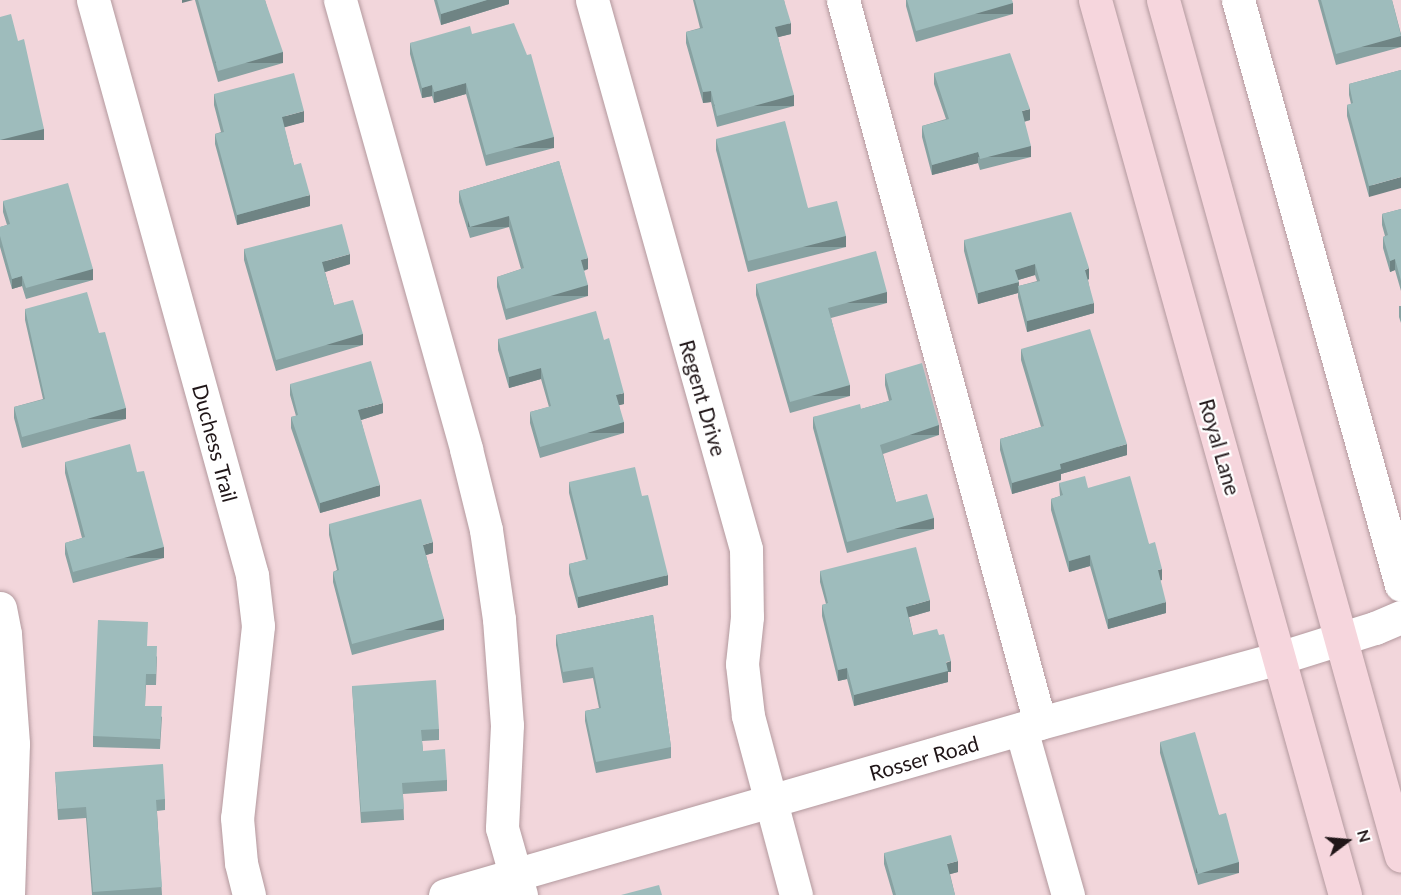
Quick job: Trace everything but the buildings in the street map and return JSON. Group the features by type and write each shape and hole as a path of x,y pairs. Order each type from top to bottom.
{"main road":[{"name":"Royal Lane","path":"1095,0 1345,895"},
{"path":"1163,0 1401,856"}],"street":[{"name":"Duchess Trail","path":"93,0 252,575 258,626 237,819 241,863 249,895"},
{"path":"340,0 466,449 486,530 499,619 507,725 502,828 518,885"},
{"name":"Regent Drive","path":"592,0 746,549 747,617 742,664 748,716 796,895"},
{"path":"843,0 1031,726 1068,895"},
{"path":"1238,0 1401,585"},
{"path":"0,608 5,634 13,744 8,895"},
{"name":"Rosser Road","path":"445,895 518,885 770,803 1031,726 1279,658 1401,617"}]}
